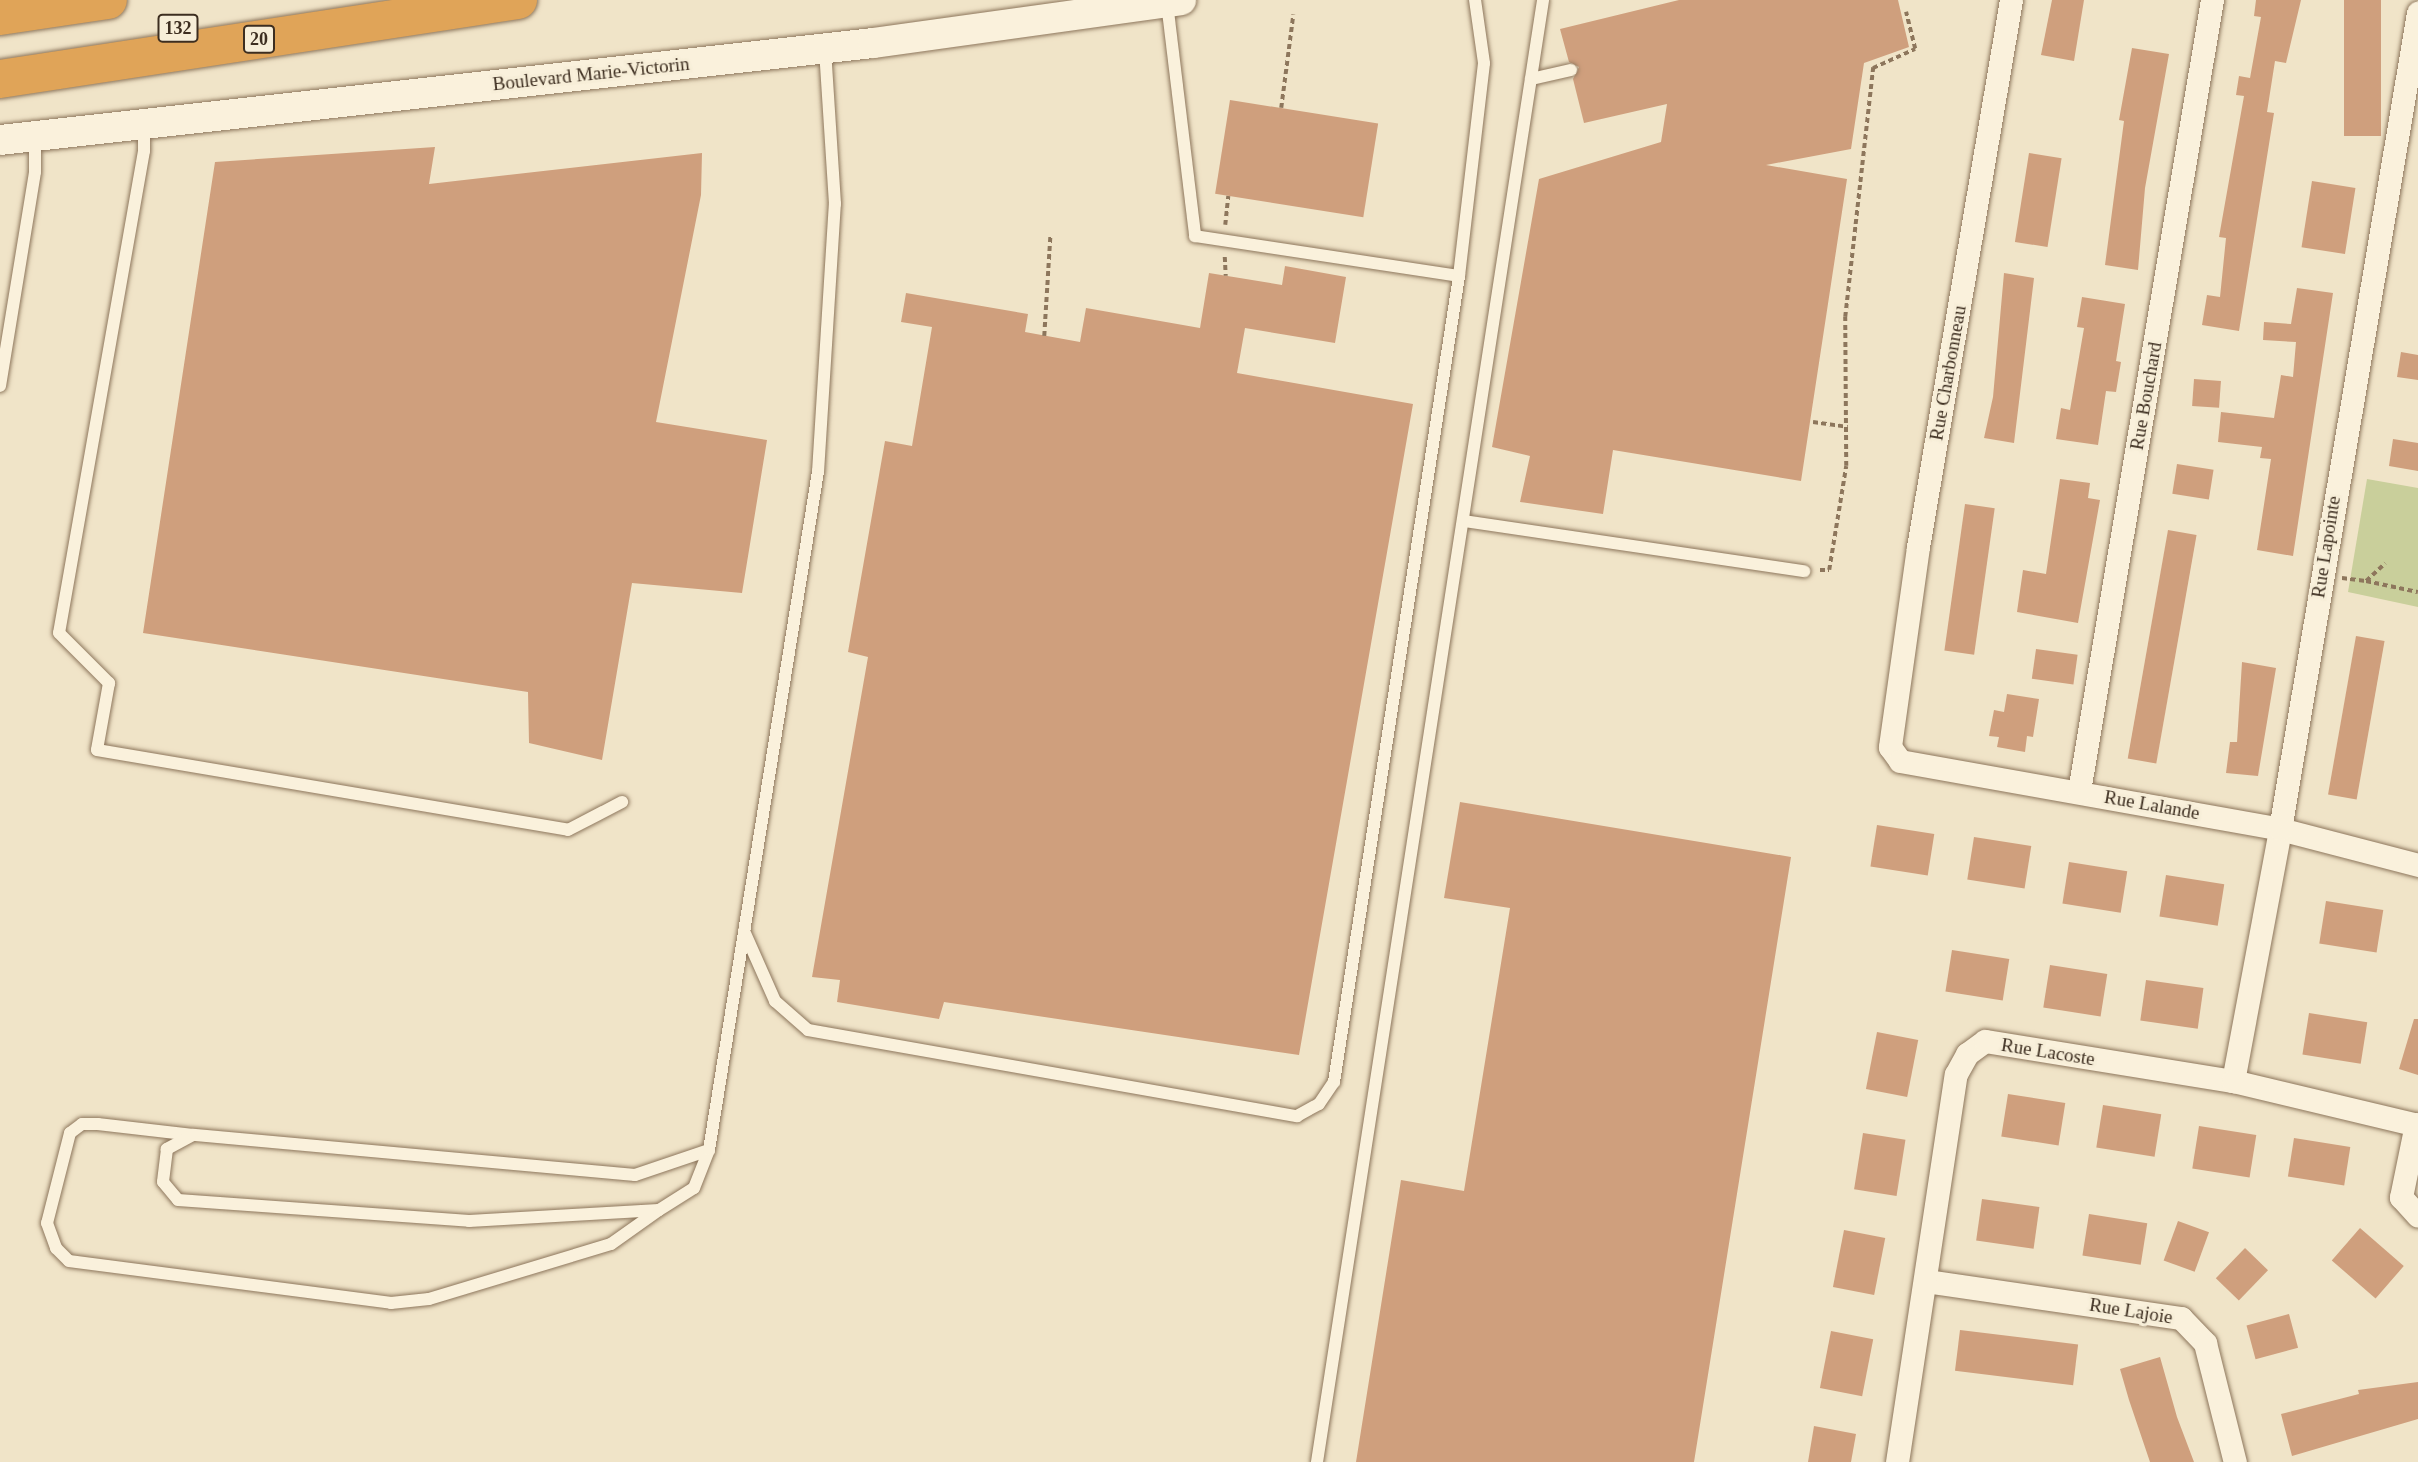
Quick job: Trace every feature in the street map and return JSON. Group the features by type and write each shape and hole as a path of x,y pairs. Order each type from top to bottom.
{"highway":[{"path":"0,16 108,0"},
{"name":"132","path":"0,55 356,0"},
{"name":"20","path":"0,79 518,0"}],"street":[{"name":"Rue Charbonneau","path":"1890,747 1918,547 2011,0"},
{"name":"Rue Bouchard","path":"2079,792 2212,0"},
{"name":"Boulevard Marie-Victorin","path":"0,140 825,48 1174,1"},
{"name":"Rue Lapointe","path":"2233,1081 2280,829 2418,12"},
{"name":"Rue Lalande","path":"1890,747 1900,761 2280,829 2418,865"},
{"name":"Rue Lacoste","path":"1897,1462 1956,1074 1967,1054 1985,1041 2233,1081 2417,1124 2401,1197 2418,1216"},
{"name":"Rue Lajoie","path":"1926,1281 2181,1318 2205,1343 2235,1462"}],"lane":[{"path":"744,930 775,1001 808,1030 1297,1116 1319,1104 1334,1082 1459,276 1484,63 1475,0"},
{"path":"1317,1462 1543,0"},
{"path":"1174,1 1195,236 1459,276"},
{"path":"709,1150 635,1175 82,1124 70,1133 47,1223 56,1248 69,1261 391,1303 429,1299 611,1244 694,1188 709,1150 818,472 835,204 825,48"},
{"path":"1531,79 1571,70"},
{"path":"144,123 144,151 59,633 108,683 97,750 568,830 622,802"},
{"path":"0,386 37,163 35,135"},
{"path":"1464,521 1804,571"},
{"path":"193,1135 167,1149 163,1182 178,1200 469,1221 659,1210"}],"path":[{"path":"1804,571 1829,570 1848,427 1843,365 1845,317 1873,68 1915,49 1906,12"},
{"path":"1281,108 1293,15"},
{"path":"1044,336 1050,237"},
{"path":"1813,422 1848,427"},
{"path":"2366,581 2385,563"},
{"path":"2322,574 2418,592"}],"green space":[{"path":"2367,479 2418,488 2418,607 2348,592"}],"building":[{"path":"1679,0 1898,0 1909,47 1864,63 1851,149 1766,165 1847,179 1801,481 1613,450 1603,514 1520,502 1530,456 1492,447 1539,179 1661,142 1667,104 1584,123 1573,79 1579,67 1569,62 1560,29"},
{"path":"2052,0 2084,0 2074,61 2041,55"},
{"path":"2256,0 2301,0 2286,63 2275,61 2267,112 2274,113 2239,331 2202,325 2207,295 2220,297 2226,238 2219,237 2244,96 2236,95 2239,76 2250,78 2261,17 2254,16"},
{"path":"2344,0 2381,0 2381,136 2344,136"},
{"path":"2132,48 2169,54 2145,188 2138,270 2105,265 2124,121 2119,120"},
{"path":"1230,100 1378,123 1363,217 1215,194"},
{"path":"435,147 429,184 702,153 701,195 656,422 767,440 742,593 632,583 602,760 529,743 528,692 143,633 215,162"},
{"path":"2029,153 2062,158 2048,247 2015,242"},
{"path":"2312,181 2355,188 2345,254 2302,247"},
{"path":"1285,266 1346,277 1335,343 1245,328 1237,373 1413,404 1299,1055 944,1002 939,1019 837,1002 840,980 812,977 868,657 848,652 885,441 912,446 932,327 901,322 906,293 1028,314 1025,332 1080,342 1086,308 1200,328 1209,273 1282,285"},
{"path":"2004,273 2034,278 2014,443 1984,438 1993,397"},
{"path":"2297,288 2333,293 2293,556 2257,550 2271,459 2260,458 2262,447 2218,442 2221,412 2274,418 2281,375 2293,377 2296,342 2263,340 2264,322 2291,324"},
{"path":"2082,297 2125,304 2116,361 2121,362 2116,392 2106,391 2098,445 2056,439 2061,408 2070,410 2084,328 2077,327"},
{"path":"2401,352 2418,355 2418,380 2397,377"},
{"path":"2194,379 2221,381 2219,408 2192,406"},
{"path":"2393,439 2418,443 2418,471 2389,466"},
{"path":"2177,464 2214,470 2209,499 2172,494"},
{"path":"2060,479 2090,483 2088,498 2100,500 2078,623 2017,612 2023,570 2046,574"},
{"path":"1965,504 1995,508 1974,655 1944,651"},
{"path":"2168,530 2197,535 2156,764 2128,758"},
{"path":"2356,636 2385,641 2357,800 2328,795"},
{"path":"2036,649 2078,655 2073,685 2032,679"},
{"path":"2242,662 2276,668 2258,776 2226,773 2230,742 2237,742"},
{"path":"2007,694 2039,699 2033,737 2027,736 2025,752 1997,747 1999,737 1989,736 1994,710 2004,712"},
{"path":"1460,802 1791,857 1694,1462 1356,1462 1401,1180 1464,1191 1510,908 1444,898"},
{"path":"1877,825 1934,834 1928,876 1870,866"},
{"path":"1974,837 2031,846 2025,889 1967,879"},
{"path":"2069,862 2127,871 2121,913 2062,903"},
{"path":"2166,875 2224,884 2218,926 2159,916"},
{"path":"2326,901 2383,910 2377,953 2319,943"},
{"path":"1952,950 2009,959 2003,1001 1945,991"},
{"path":"2050,965 2107,974 2101,1017 2043,1007"},
{"path":"2146,980 2203,988 2198,1029 2140,1021"},
{"path":"2309,1013 2367,1022 2361,1064 2302,1054"},
{"path":"2414,1019 2418,1019 2418,1075 2399,1069"},
{"path":"1877,1032 1918,1040 1907,1097 1866,1089"},
{"path":"2008,1094 2065,1103 2059,1146 2001,1136"},
{"path":"2103,1105 2161,1114 2155,1157 2096,1147"},
{"path":"2199,1126 2256,1135 2250,1178 2192,1168"},
{"path":"1863,1133 1905,1140 1897,1196 1854,1189"},
{"path":"2294,1138 2350,1147 2344,1185 2288,1177"},
{"path":"1982,1199 2039,1207 2034,1249 1976,1241"},
{"path":"2089,1214 2147,1223 2141,1265 2082,1255"},
{"path":"2178,1221 2209,1232 2195,1272 2164,1260"},
{"path":"2360,1228 2404,1266 2376,1299 2332,1260"},
{"path":"1844,1230 1885,1238 1874,1295 1833,1287"},
{"path":"2245,1248 2268,1270 2239,1300 2216,1278"},
{"path":"2289,1314 2298,1348 2256,1359 2246,1325"},
{"path":"1960,1330 2078,1345 2073,1385 1955,1371"},
{"path":"1831,1331 1873,1339 1862,1396 1820,1388"},
{"path":"2160,1357 2177,1417 2194,1462 2150,1462 2129,1400 2120,1369"},
{"path":"2418,1382 2418,1419 2292,1456 2281,1414 2359,1394 2358,1390"},
{"path":"1814,1426 1856,1434 1851,1462 1808,1462"}]}
